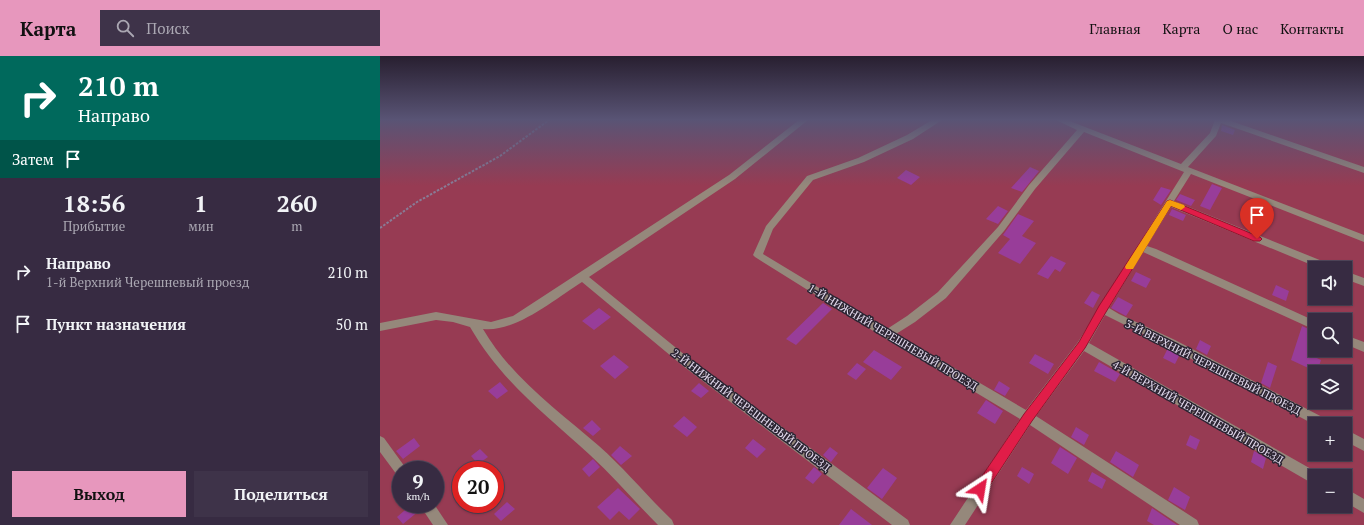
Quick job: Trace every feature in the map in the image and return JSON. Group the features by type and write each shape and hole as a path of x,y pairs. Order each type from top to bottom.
{"lane":[{"path":"380,327 436,316 491,326 516,319 732,177 776,142"},
{"name":"1-Й НИЖНИЙ ЧЕРЕШНЕВЫЙ ПРОЕЗД","path":"900,142 861,160 810,178 769,228 758,255 887,334 1028,417 1192,525"},
{"path":"887,334 911,319 942,295 1001,229 1032,187 1071,142"},
{"path":"1116,142 1364,239"},
{"path":"957,525 1028,417 1082,345 1170,203 1186,169 1207,142"},
{"path":"1282,142 1364,170"},
{"path":"1170,203 1311,261"},
{"path":"1142,248 1153,251 1308,323"},
{"name":"2-Й НИЖНИЙ ЧЕРЕШНЕВЫЙ ПРОЕЗД","path":"582,277 687,363 903,525"},
{"path":"1352,278 1364,282"},
{"name":"3-Й ВЕРХНИЙ ЧЕРЕШНЕВЫЙ ПРОЕЗД","path":"1103,309 1115,318 1171,344 1311,417"},
{"path":"474,324 480,337 499,363 538,401 596,452 667,525"},
{"path":"1352,342 1364,347"},
{"name":"4-Й ВЕРХНИЙ ЧЕРЕШНЕВЫЙ ПРОЕЗД","path":"1082,345 1308,475"},
{"path":"1352,439 1364,445"},
{"path":"380,442 394,461"},
{"path":"1352,499 1364,506"},
{"path":"432,513 441,525"}],"path":[{"path":"380,228 417,202 500,156 519,142"}],"shaded area":[{"path":"380,142 1364,142 1364,525 380,525"}],"building":[{"path":"1030,167 1039,171 1022,192 1011,188"},
{"path":"906,170 920,177 911,185 897,178"},
{"path":"1212,184 1222,188 1210,210 1200,206"},
{"path":"1161,187 1171,190 1161,205 1153,200"},
{"path":"1180,194 1195,200 1191,206 1176,200"},
{"path":"998,206 1008,211 998,224 986,219"},
{"path":"1172,209 1186,215 1183,221 1169,215"},
{"path":"1018,214 1034,221 1022,236 1036,243 1020,264 998,253 1010,239 1003,235"},
{"path":"1051,256 1066,263 1060,272 1055,269 1048,279 1037,274"},
{"path":"1136,272 1151,279 1146,288 1131,281"},
{"path":"1276,285 1289,291 1286,301 1272,295"},
{"path":"1092,291 1100,295 1093,308 1084,303"},
{"path":"1118,297 1133,305 1126,316 1111,308"},
{"path":"823,303 832,309 796,345 786,339"},
{"path":"599,308 611,317 594,330 582,321"},
{"path":"1302,326 1308,329 1308,357 1314,357 1321,360 1319,365 1308,365 1308,368 1291,360"},
{"path":"1200,340 1211,346 1207,355 1196,349"},
{"path":"1168,348 1180,354 1175,364 1163,358"},
{"path":"874,350 902,367 891,380 863,362"},
{"path":"1035,354 1054,364 1048,374 1029,363"},
{"path":"614,355 629,367 615,379 600,366"},
{"path":"1099,362 1120,374 1115,382 1094,371"},
{"path":"1268,362 1277,366 1270,388 1261,383"},
{"path":"857,363 866,369 856,380 847,374"},
{"path":"999,381 1010,388 1005,396 994,390"},
{"path":"500,382 508,391 497,399 488,391"},
{"path":"699,383 709,391 701,398 691,391"},
{"path":"986,400 1003,411 995,424 977,413"},
{"path":"684,416 697,427 687,437 673,426"},
{"path":"592,420 601,429 593,436 583,428"},
{"path":"1076,427 1089,435 1084,445 1071,437"},
{"path":"1190,435 1200,440 1196,450 1186,445"},
{"path":"414,438 420,446 403,459 396,451"},
{"path":"753,439 766,449 757,458 745,448"},
{"path":"620,446 632,456 621,465 611,455"},
{"path":"830,447 838,453 831,462 823,455"},
{"path":"1060,447 1077,458 1068,474 1051,463"},
{"path":"480,449 488,457 482,461 475,461 471,456"},
{"path":"1116,451 1139,465 1133,477 1110,462"},
{"path":"1254,451 1266,458 1263,469 1251,462"},
{"path":"593,459 600,467 589,477 582,469"},
{"path":"814,467 822,474 813,484 805,478"},
{"path":"1022,467 1034,474 1029,484 1017,476"},
{"path":"883,468 897,478 882,499 867,488"},
{"path":"1092,472 1106,480 1102,489 1088,481"},
{"path":"1174,487 1190,497 1185,510 1168,500"},
{"path":"618,488 640,509 629,520 619,511 610,520 597,507"},
{"path":"507,502 515,509 501,521 494,514 504,513 504,505"},
{"path":"1152,508 1177,525 1154,525 1147,521"},
{"path":"851,509 872,525 839,525"},
{"path":"402,513 416,513 403,524 397,517"}],"slow traffic":[{"path":"1130,267 1170,203 1181,207"}],"route":[{"path":"980,489 1028,417 1082,345 1170,203 1257,239"}]}
